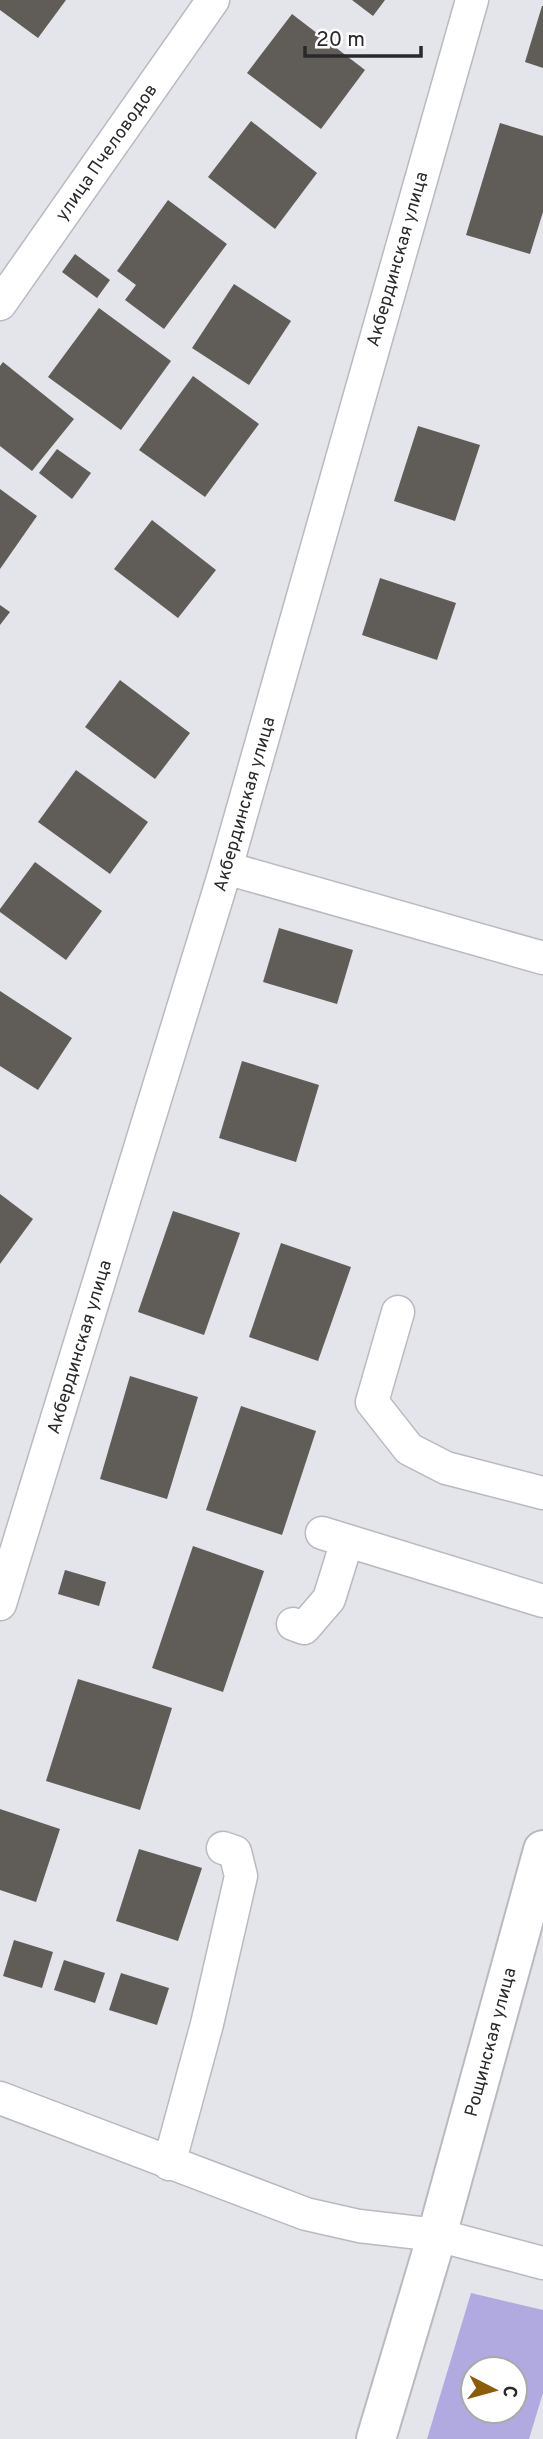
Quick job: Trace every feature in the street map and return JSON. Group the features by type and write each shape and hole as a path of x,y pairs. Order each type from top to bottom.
{"street":[{"name":"улица Пчеловодов","path":"0,304 213,0"},
{"name":"Акбердинская улица","path":"0,1604 226,868 472,0"},
{"path":"226,868 543,958"},
{"path":"398,1312 372,1402 409,1449 446,1468 543,1493"},
{"path":"293,1624 304,1628 329,1598 334,1537 543,1601"},
{"path":"169,2164 208,2024 241,1876 235,1852 223,1848"},
{"name":"Рощинская улица","path":"376,2439 437,2235 543,1850"},
{"path":"0,2098 306,2214 359,2226 437,2235 543,2263"}],"shaded area":[{"path":"471,2293 543,2310 543,2393 529,2439 427,2439"}],"building":[{"path":"0,0 66,0 38,38 0,10"},
{"path":"352,0 385,0 373,16"},
{"path":"543,6 543,68 525,62"},
{"path":"292,14 365,70 321,129 247,73"},
{"path":"251,121 317,173 275,229 208,177"},
{"path":"500,123 543,136 543,212 530,254 466,235"},
{"path":"168,200 227,244 164,329 125,300 136,285 117,271"},
{"path":"75,254 110,280 97,298 62,272"},
{"path":"234,284 291,321 249,385 192,348"},
{"path":"99,308 171,361 121,430 48,377"},
{"path":"3,362 74,419 32,471 0,446 0,366"},
{"path":"193,376 259,424 205,497 139,450"},
{"path":"418,426 480,445 455,521 394,501"},
{"path":"57,449 91,473 72,499 39,473"},
{"path":"0,489 37,516 0,569"},
{"path":"152,520 216,570 178,618 114,569"},
{"path":"380,578 456,603 437,660 362,635"},
{"path":"0,605 10,612 0,625"},
{"path":"120,680 190,733 155,779 85,727"},
{"path":"76,770 148,822 110,874 38,822"},
{"path":"35,862 102,911 66,960 0,912"},
{"path":"279,928 353,950 337,1004 263,982"},
{"path":"0,991 72,1038 38,1090 0,1066"},
{"path":"242,1061 319,1085 296,1162 219,1138"},
{"path":"0,1194 33,1219 0,1264"},
{"path":"173,1211 240,1233 204,1335 138,1312"},
{"path":"281,1243 351,1267 318,1361 249,1337"},
{"path":"130,1376 198,1397 167,1499 100,1479"},
{"path":"241,1406 316,1431 282,1535 206,1510"},
{"path":"193,1546 264,1571 223,1692 152,1668"},
{"path":"65,1570 106,1582 99,1606 58,1594"},
{"path":"78,1679 172,1708 140,1810 46,1781"},
{"path":"0,1809 60,1829 36,1902 0,1890"},
{"path":"139,1849 202,1868 178,1941 116,1921"},
{"path":"14,1940 53,1952 42,1988 3,1976"},
{"path":"64,1960 105,1973 95,2003 54,1990"},
{"path":"121,1973 169,1988 157,2025 109,2010"}]}
